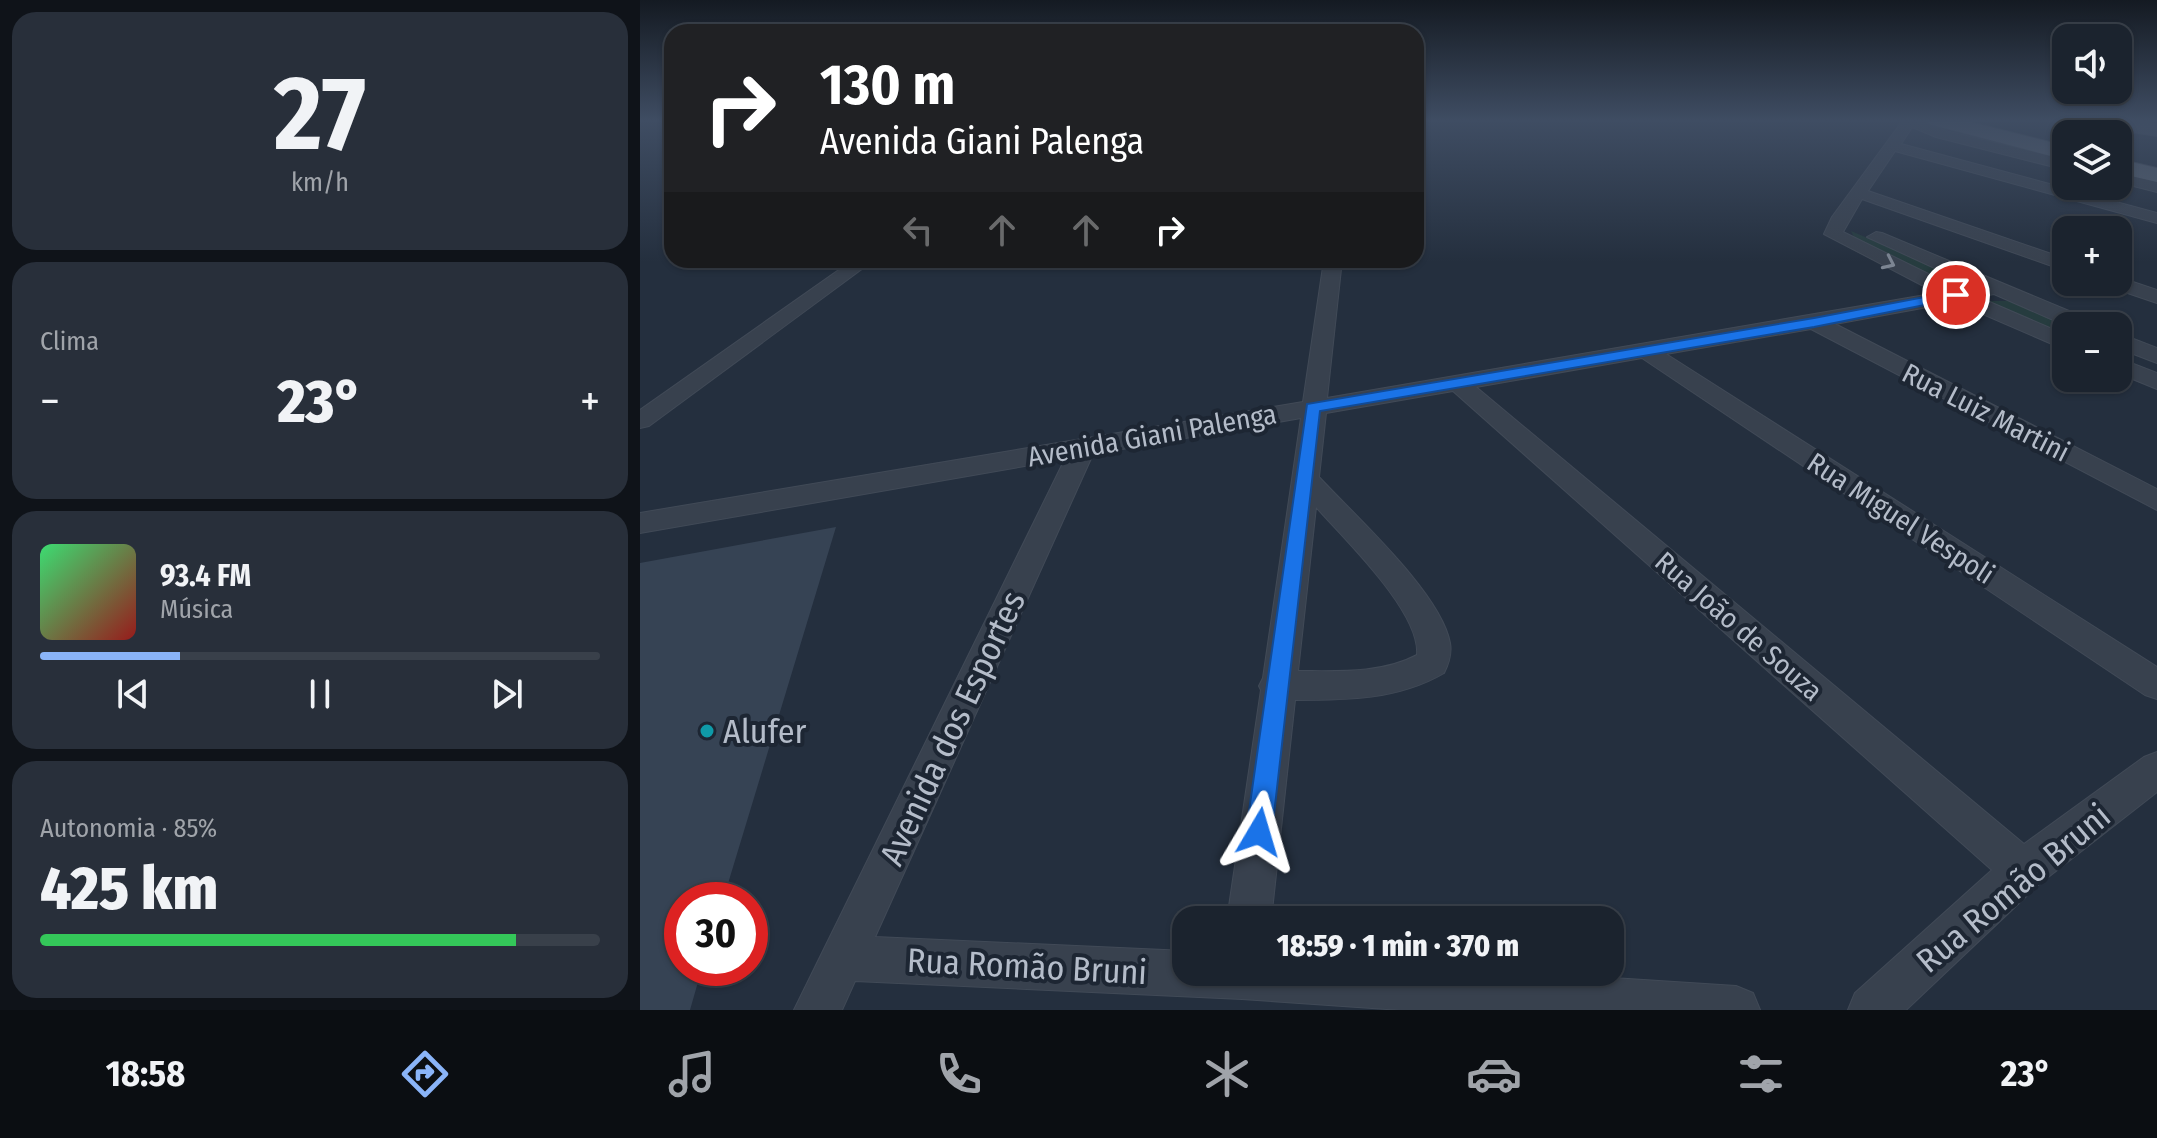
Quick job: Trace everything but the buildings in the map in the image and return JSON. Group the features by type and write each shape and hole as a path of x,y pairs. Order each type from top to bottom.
{"main road":[{"path":"2132,169 2157,175"}],"street":[{"path":"1878,167 1832,230 1839,239 2052,337"},
{"path":"1970,167 2157,218"},
{"path":"2132,181 2157,187"},
{"path":"1859,193 2052,260"},
{"path":"1838,221 2052,312"},
{"path":"640,421 854,268"},
{"path":"1251,906 1276,686 1332,268"},
{"name":"Avenida Giani Palenga","path":"640,523 1814,322 1996,288"},
{"path":"2132,288 2157,297"},
{"name":"Rua Luiz Martini","path":"1814,322 2157,501"},
{"path":"2132,346 2157,356"},
{"name":"Rua Miguel Vespoli","path":"1646,351 2157,685"},
{"path":"2132,371 2157,382"},
{"name":"Rua João de Souza","path":"1456,382 2023,870"},
{"name":"Avenida dos Esportes","path":"818,1010 1084,446"},
{"path":"1276,686 1395,679 1418,673 1432,663 1435,652 1424,621 1408,596 1305,478"},
{"name":"Rua Romão Bruni","path":"1872,1010 2023,870 2157,769"},
{"name":"Rua Romão Bruni","path":"844,958 1172,971"},
{"name":"Rua Romão Bruni","path":"1407,986 1736,1010"}],"green space":[{"path":"1851,231 1967,280 1949,282 1857,243"},
{"path":"1986,301 2009,301 2052,319 2052,330"}],"place":[{"name":"Alufer","path":"707,731"}],"route":[{"path":"1259,832 1312,407 1956,295"}]}
